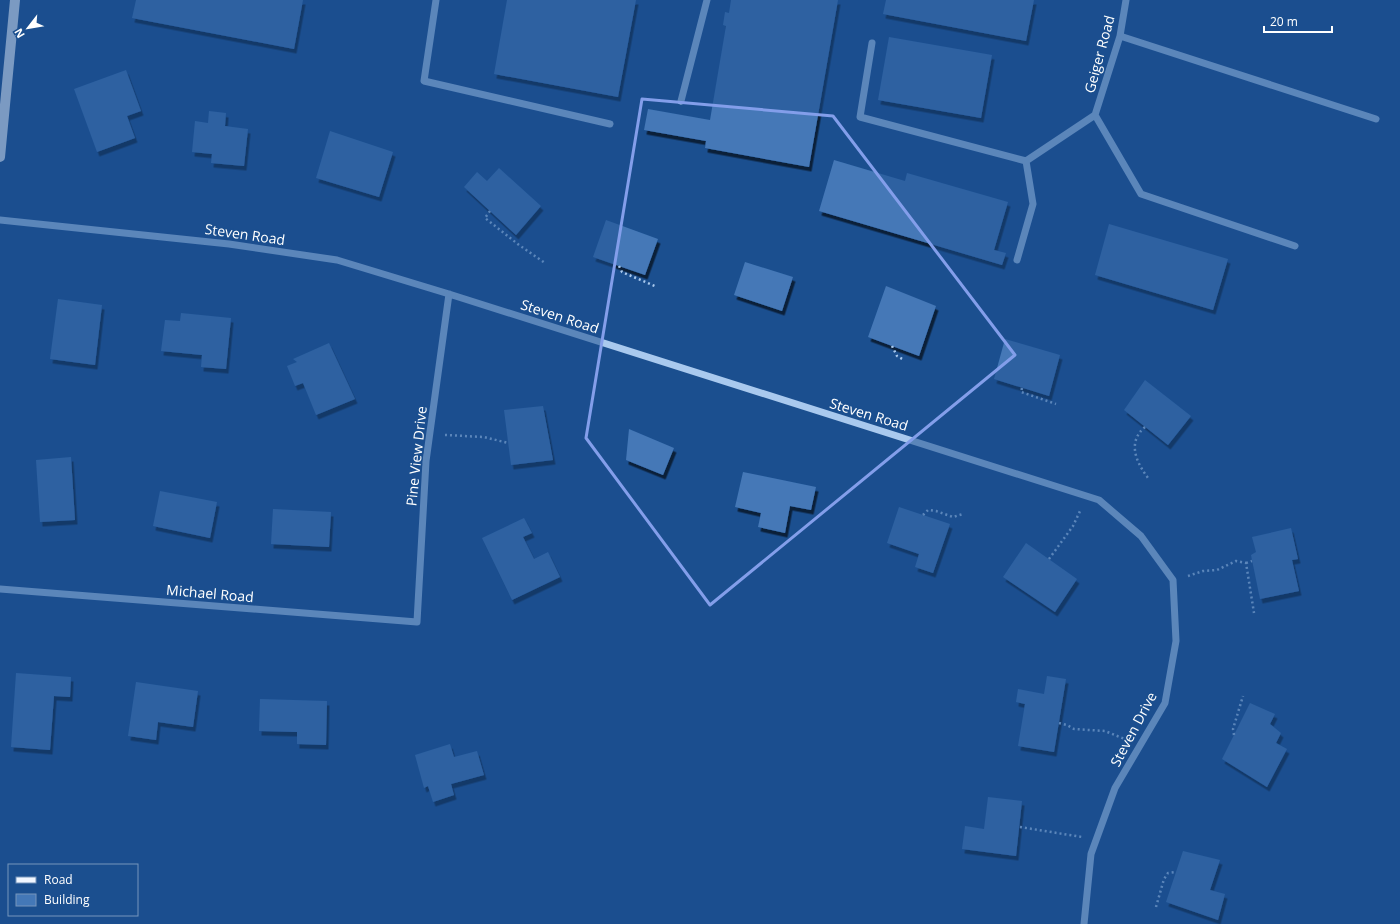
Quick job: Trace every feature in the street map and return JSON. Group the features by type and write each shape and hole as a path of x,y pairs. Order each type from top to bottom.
{"main road":[{"path":"0,157 14,0"}],"street":[{"path":"436,0 424,81 610,124"},
{"path":"681,101 707,0"},
{"name":"Geiger Road","path":"1095,115 1120,36 1126,0"},
{"path":"1120,36 1376,119"},
{"path":"872,43 860,117 1026,161 1095,115 1141,194 1296,246"},
{"path":"1017,260 1033,204 1026,161"},
{"name":"Steven Road","path":"0,220 230,244 337,260 449,294 1098,500 1141,536 1173,580"},
{"name":"Pine View Drive","path":"417,622 426,461 449,294"},
{"name":"Steven Drive","path":"1084,924 1091,854 1096,839 1115,788 1165,703 1176,641 1173,580"},
{"name":"Michael Road","path":"0,589 417,622"}],"path":[{"path":"490,211 485,218 519,245 546,263"},
{"path":"619,266 622,272 657,287"},
{"path":"892,346 897,356 904,360"},
{"path":"1022,388 1020,392 1056,404"},
{"path":"1145,427 1138,433 1135,444 1136,459 1140,468 1148,478"},
{"path":"430,434 484,437 508,443"},
{"path":"1049,559 1073,526 1087,496"},
{"path":"923,515 928,510 953,517 963,514"},
{"path":"1173,580 1203,571 1221,569 1236,562 1246,563 1252,561"},
{"path":"1246,563 1254,613"},
{"path":"1234,735 1233,729 1243,696"},
{"path":"1059,723 1068,725 1074,729 1106,731 1130,740 1140,746"},
{"path":"1020,827 1096,839"},
{"path":"1156,907 1164,879 1168,873 1176,872"}],"highlighted area":[{"path":"642,99 833,116 1015,355 710,605 586,438"}],"building":[{"path":"136,0 303,0 294,49 132,18"},
{"path":"507,0 636,0 618,97 494,74"},
{"path":"731,0 838,0 809,167 705,148 706,141 644,130 648,109 710,120 726,26 723,25 725,12 729,13"},
{"path":"886,0 1034,0 1026,41 883,14"},
{"path":"889,37 992,55 981,118 878,100"},
{"path":"126,70 141,111 127,116 135,138 97,152 74,89"},
{"path":"209,111 226,113 225,126 248,129 244,166 211,163 212,154 192,152 195,121 208,123"},
{"path":"330,131 393,152 379,197 316,178"},
{"path":"834,160 905,181 907,173 1008,202 994,250 1006,253 1002,265 819,211"},
{"path":"499,168 541,206 516,235 464,187 477,172 487,181"},
{"path":"606,220 658,239 645,275 593,257"},
{"path":"1109,224 1228,259 1213,310 1095,275"},
{"path":"745,262 793,277 782,311 734,295"},
{"path":"886,286 936,306 919,356 868,337"},
{"path":"58,299 102,305 95,365 50,359"},
{"path":"181,313 231,318 226,369 201,367 202,355 161,351 165,320 180,321"},
{"path":"1005,339 1060,355 1049,396 994,379"},
{"path":"329,343 355,399 316,415 303,383 295,386 287,366 297,362 293,359"},
{"path":"1145,380 1191,416 1168,445 1124,410"},
{"path":"543,406 553,460 511,465 504,410"},
{"path":"629,429 674,448 663,475 626,460"},
{"path":"71,457 75,520 40,522 36,460"},
{"path":"743,472 816,487 811,510 790,506 785,533 758,527 761,513 735,507"},
{"path":"160,491 217,502 210,538 153,526"},
{"path":"899,507 950,524 933,573 915,567 919,554 887,543"},
{"path":"273,509 331,512 329,547 271,544"},
{"path":"524,518 532,533 523,537 534,559 548,552 560,577 512,600 482,538"},
{"path":"1291,528 1298,559 1292,560 1299,591 1260,599 1251,555 1256,552 1252,537"},
{"path":"1026,543 1077,579 1055,612 1003,577"},
{"path":"16,673 71,677 70,697 54,696 50,750 11,747"},
{"path":"1047,676 1066,679 1054,752 1018,746 1025,704 1016,702 1018,689 1044,694"},
{"path":"136,682 198,691 193,727 158,722 156,740 128,736"},
{"path":"260,699 327,701 326,745 297,744 297,732 259,731"},
{"path":"1250,703 1275,714 1270,724 1281,733 1276,743 1287,749 1267,787 1222,759"},
{"path":"450,744 454,757 477,751 484,775 451,784 454,795 433,802 428,786 424,788 415,755"},
{"path":"988,797 1022,801 1016,856 962,849 965,826 984,829"},
{"path":"1183,851 1220,860 1210,890 1225,894 1218,920 1166,902"}]}
